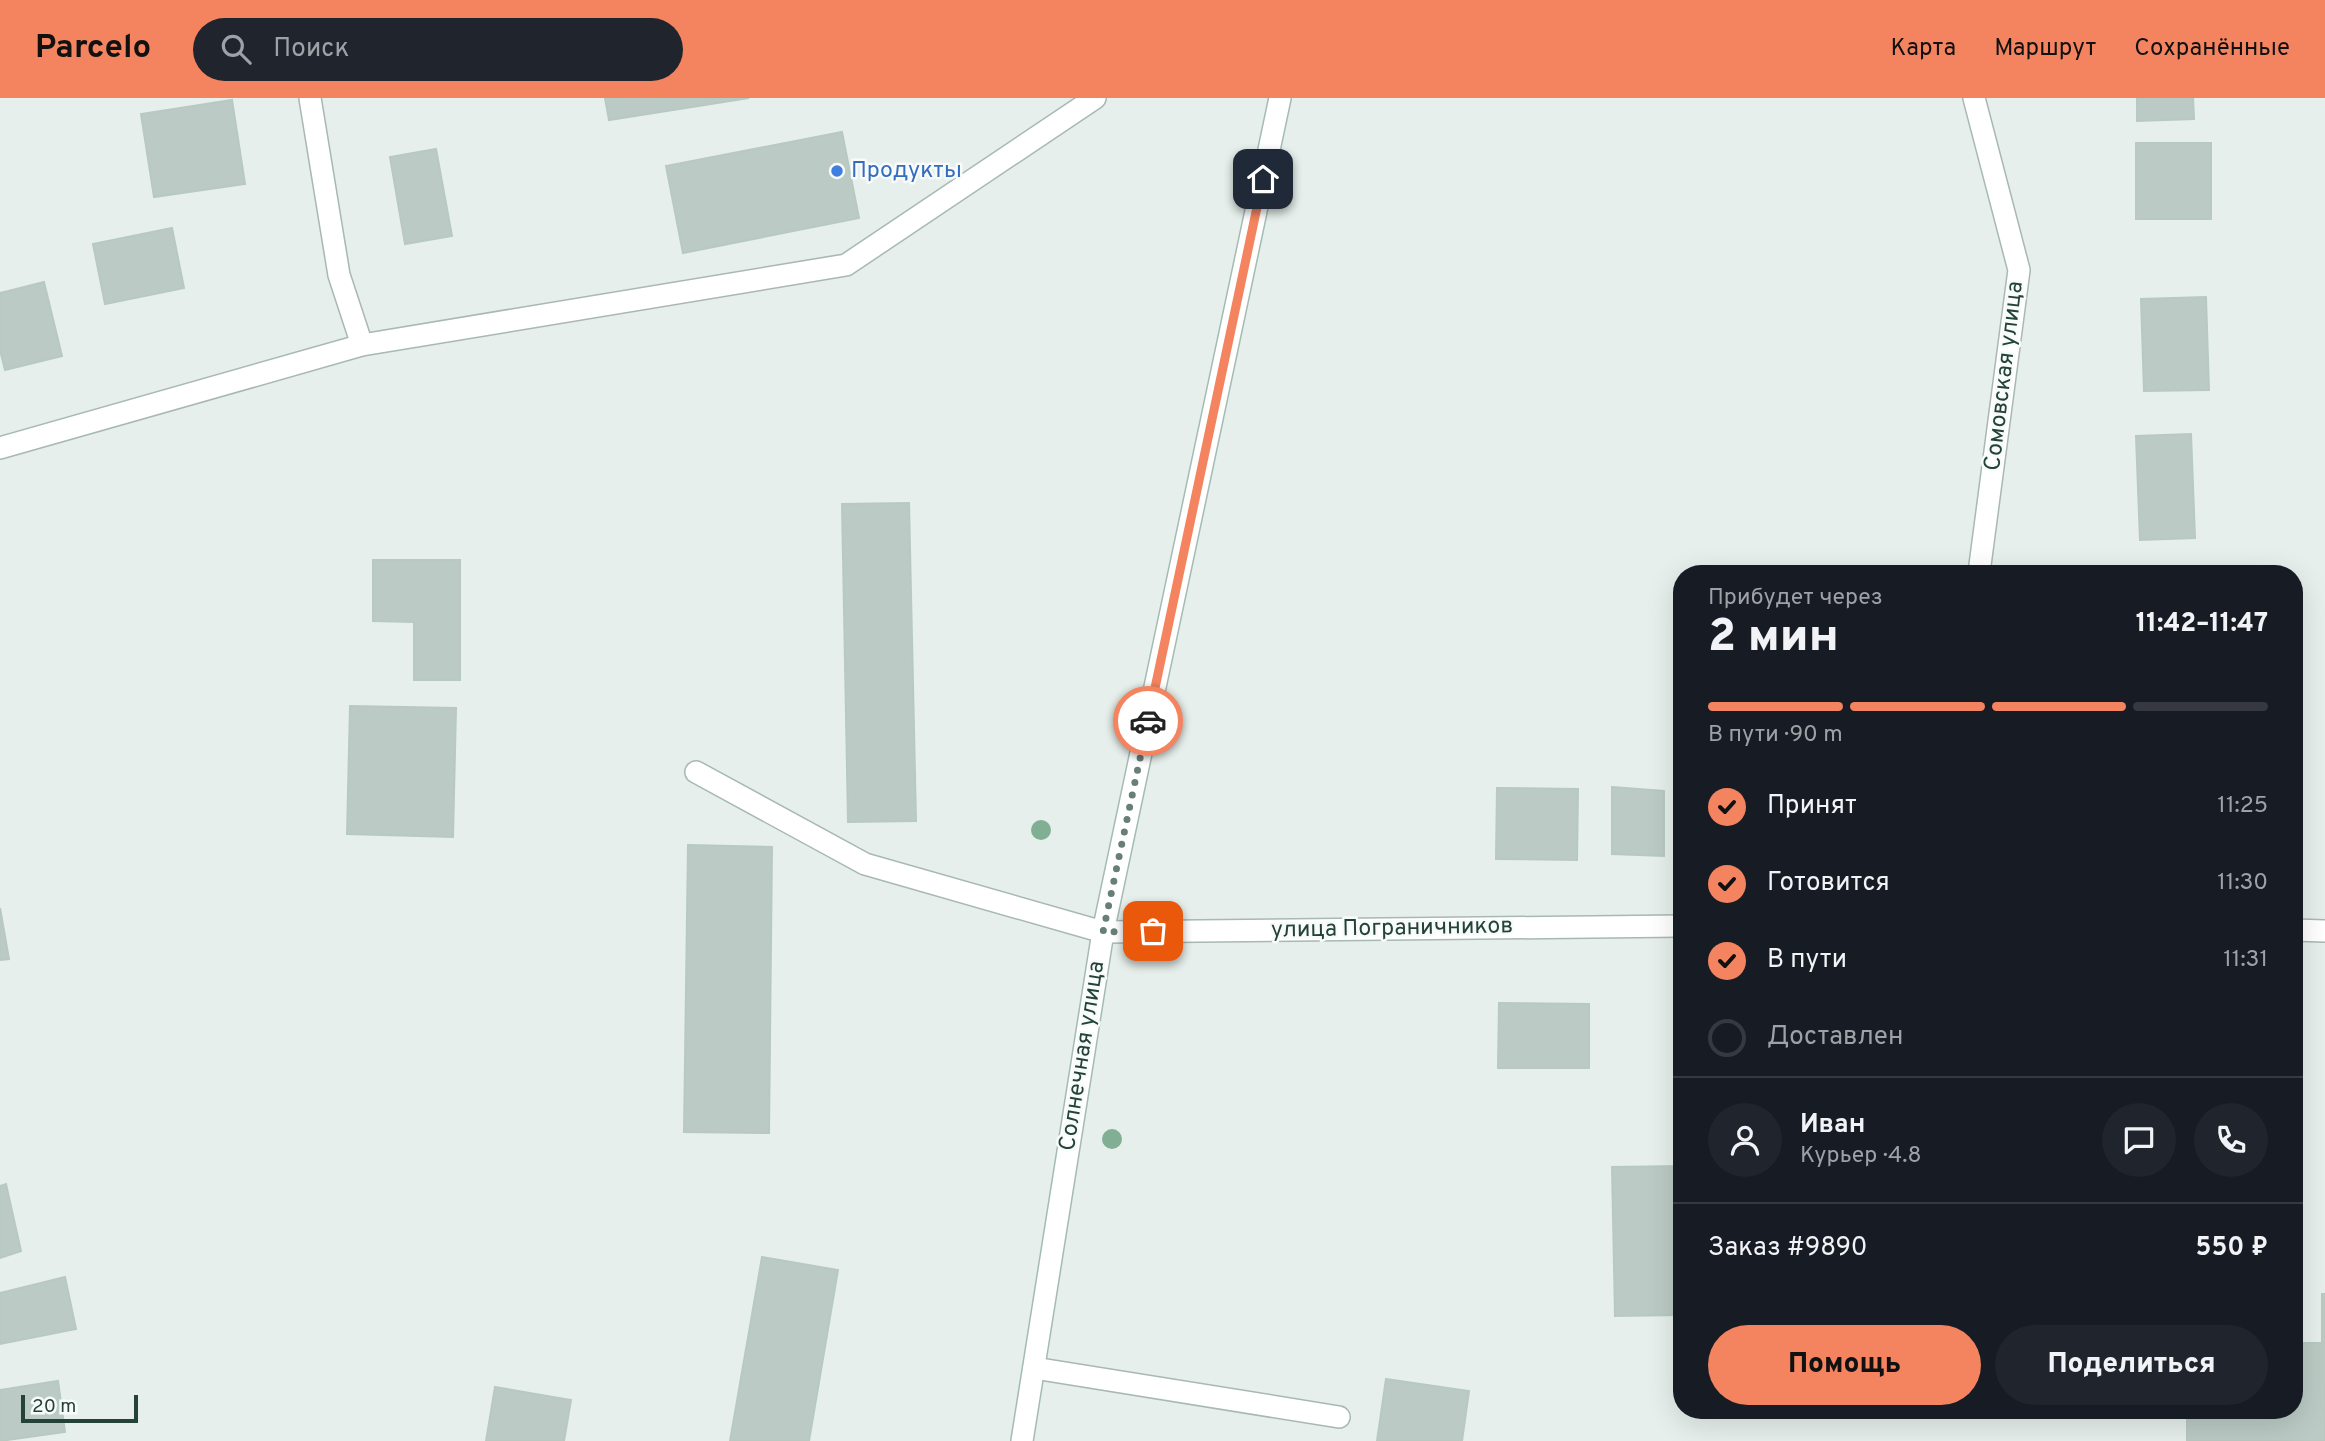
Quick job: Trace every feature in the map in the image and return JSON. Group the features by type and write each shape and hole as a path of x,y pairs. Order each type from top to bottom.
{"street":[{"path":"310,98 339,275 362,345"},
{"path":"0,448 362,345 846,265 1095,98"},
{"name":"Солнечная улица","path":"1022,1441 1103,932 1280,98"},
{"name":"Сомовская улица","path":"1974,98 2019,270 1980,565"},
{"name":"улица Пограничников","path":"696,772 865,864 1103,932 1673,926"},
{"path":"2303,930 2325,931"},
{"path":"1034,1367 1339,1417"}],"building":[{"path":"605,98 749,98 609,120"},
{"path":"2137,98 2193,98 2194,119 2137,121"},
{"path":"232,100 245,184 154,197 141,114"},
{"path":"842,132 859,218 683,253 666,166"},
{"path":"2136,143 2211,143 2211,219 2136,219"},
{"path":"436,149 452,236 405,244 390,157"},
{"path":"172,228 184,288 105,304 93,244"},
{"path":"44,282 62,356 5,370 0,350 0,293"},
{"path":"2206,297 2209,390 2144,391 2141,299"},
{"path":"2191,434 2195,538 2140,540 2136,436"},
{"path":"909,503 916,821 848,822 842,504"},
{"path":"373,560 460,560 460,680 414,680 414,622 373,621"},
{"path":"350,706 456,708 453,837 347,834"},
{"path":"1612,787 1664,791 1664,856 1612,854"},
{"path":"1497,788 1578,789 1577,860 1496,859"},
{"path":"688,845 772,847 769,1133 684,1132"},
{"path":"0,908 9,959 0,960"},
{"path":"1499,1003 1589,1004 1589,1068 1498,1068"},
{"path":"1673,1166 1673,1315 1615,1316 1612,1167"},
{"path":"6,1184 21,1251 0,1258 0,1186"},
{"path":"762,1257 838,1270 809,1441 730,1441"},
{"path":"65,1277 76,1329 0,1344 0,1293"},
{"path":"2322,1294 2325,1294 2325,1441 2187,1441 2187,1419 2303,1419 2303,1343 2322,1343"},
{"path":"1386,1379 1469,1391 1462,1441 1377,1441"},
{"path":"58,1381 65,1432 0,1441 0,1390"},
{"path":"495,1387 571,1400 564,1441 486,1441"}],"way so far":[{"path":"1148,721 1103,932 1153,931"}],"place":[{"name":"Продукты","path":"837,171"}],"route":[{"path":"1148,721 1263,179"}]}
